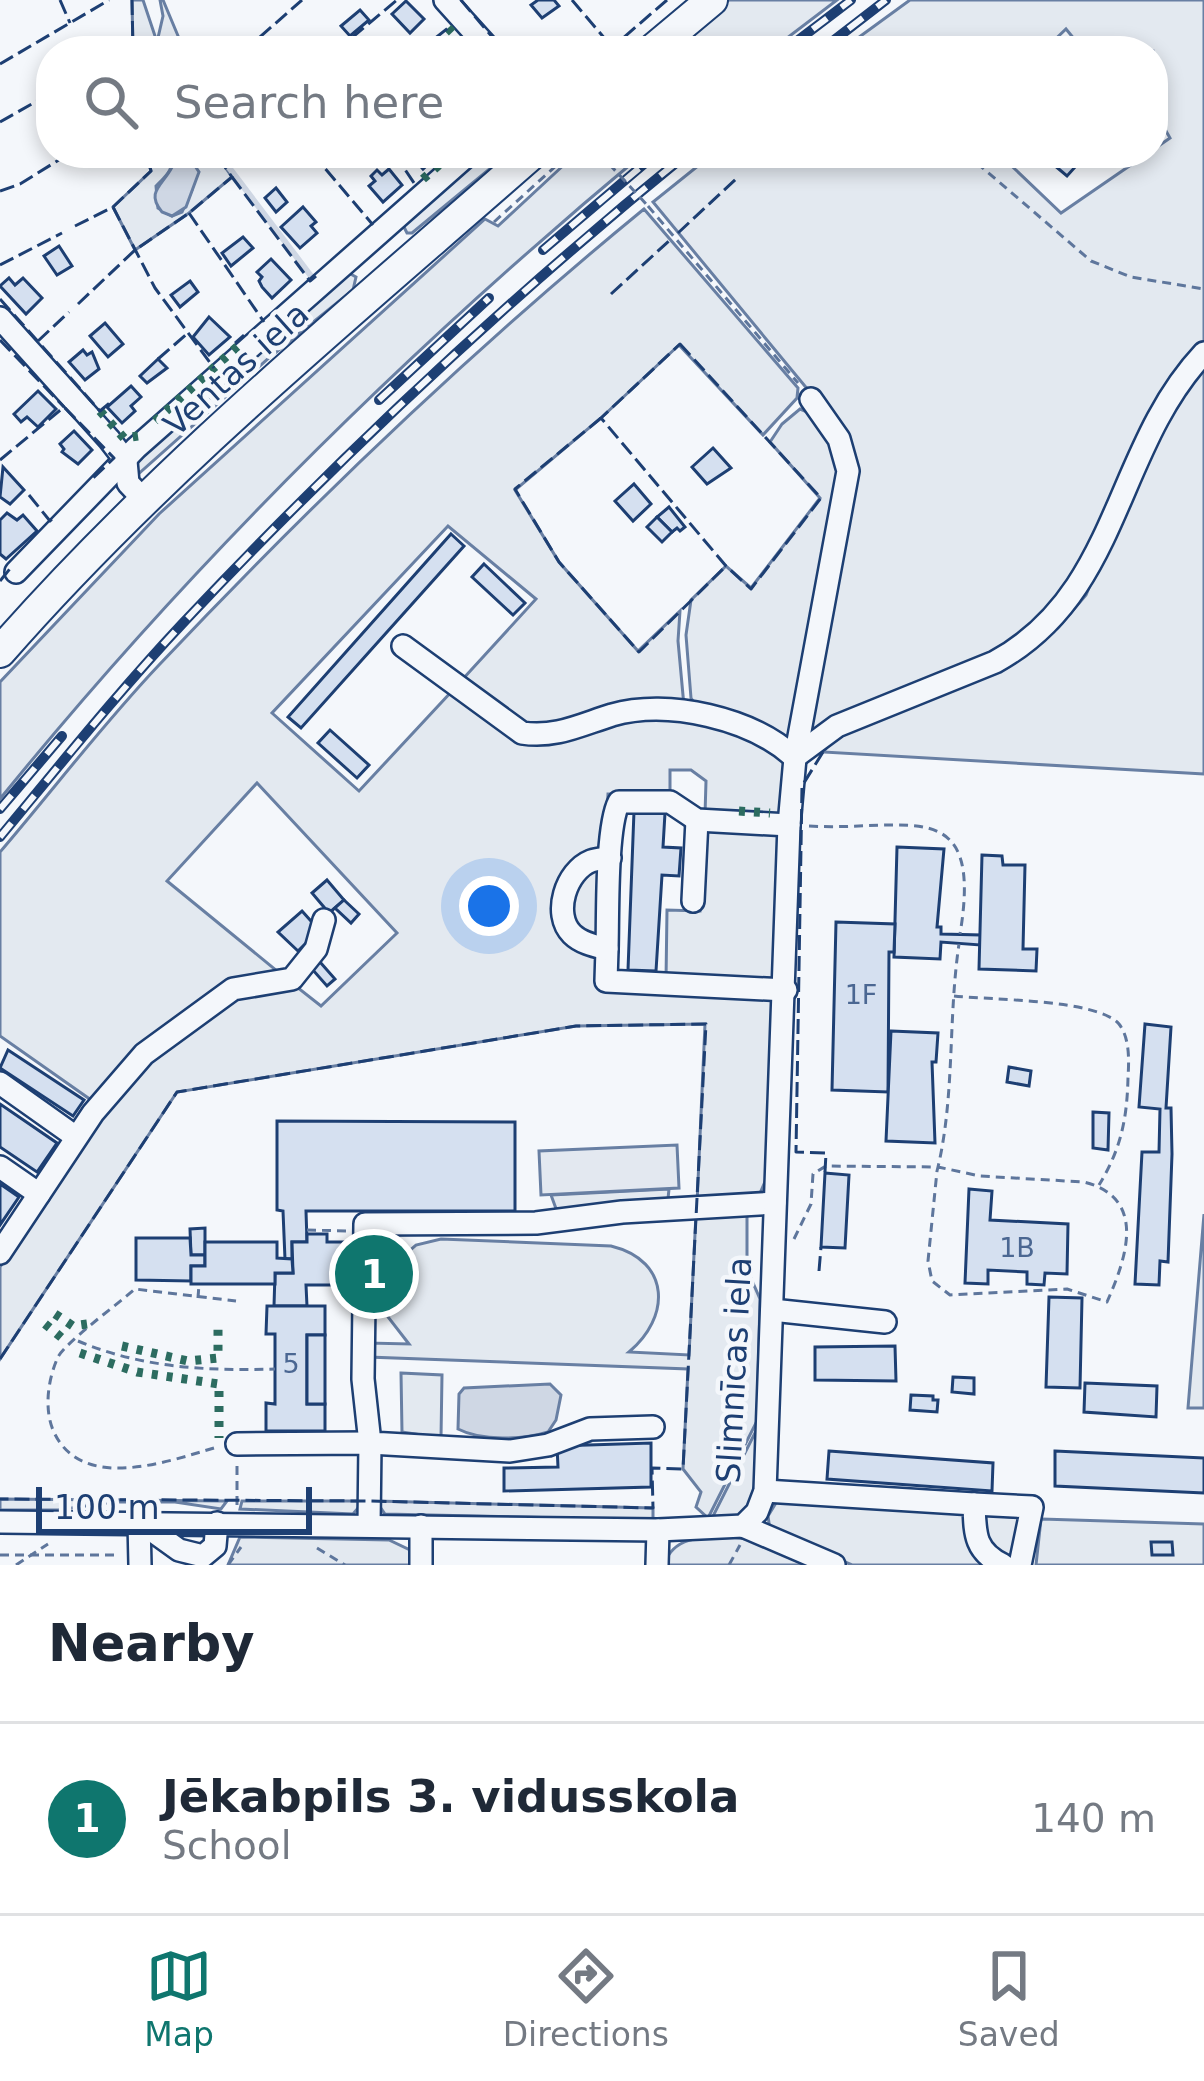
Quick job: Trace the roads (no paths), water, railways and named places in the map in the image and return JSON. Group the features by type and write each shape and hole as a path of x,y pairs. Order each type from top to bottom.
{"highway":[{"path":"669,36 712,0"},
{"name":"Ventas iela","path":"0,652 145,502 375,292 533,168"}],"street":[{"path":"445,0 477,36"},
{"path":"16,572 126,461 453,168"},
{"path":"392,220 420,253"},
{"path":"346,260 375,292"},
{"path":"0,317 126,461 125,477 145,502"},
{"path":"403,646 522,733 544,736 612,715 668,710 751,727 773,737 795,758 837,726 969,675 1035,637 1060,612 1089,569 1158,417 1204,352"},
{"name":"Slimnīcas iela","path":"0,1522 227,1517 369,1525 658,1530 743,1526 757,1512 765,1491 789,825 795,758 848,471 839,439 811,399"},
{"path":"786,991 606,981 610,859 619,802 670,802 697,820 789,825"},
{"path":"693,901 697,820"},
{"path":"607,949 573,936 564,923 562,903 576,871 589,862 610,859"},
{"path":"1,1249 76,1137 144,1054 233,989 292,979 316,949 325,920"},
{"path":"0,1083 76,1137"},
{"path":"0,1167 39,1194"},
{"path":"369,1525 370,1443 363,1378 365,1224 536,1223 622,1212 775,1203"},
{"path":"772,1310 885,1322"},
{"path":"237,1444 370,1443 510,1451 548,1445 590,1429 653,1427"},
{"path":"765,1491 1032,1507 1020,1565"},
{"path":"974,1504 976,1543 1003,1565"},
{"path":"139,1522 179,1550 202,1556 215,1546 227,1517"},
{"path":"139,1522 140,1560"},
{"path":"421,1526 421,1565"},
{"path":"743,1526 834,1565"},
{"path":"657,1565 658,1530"}],"waterway":[{"path":"229,168 311,276"}],"railway":[{"path":"804,36 851,0"},
{"path":"839,36 886,0"},
{"path":"543,250 639,168"},
{"path":"0,837 159,649 303,499 491,321 670,168"},
{"path":"379,400 489,298"},
{"path":"0,809 62,736"}],"place":[{"name":"Jēkabpils 3. vidusskola","path":"374,1274"}]}
